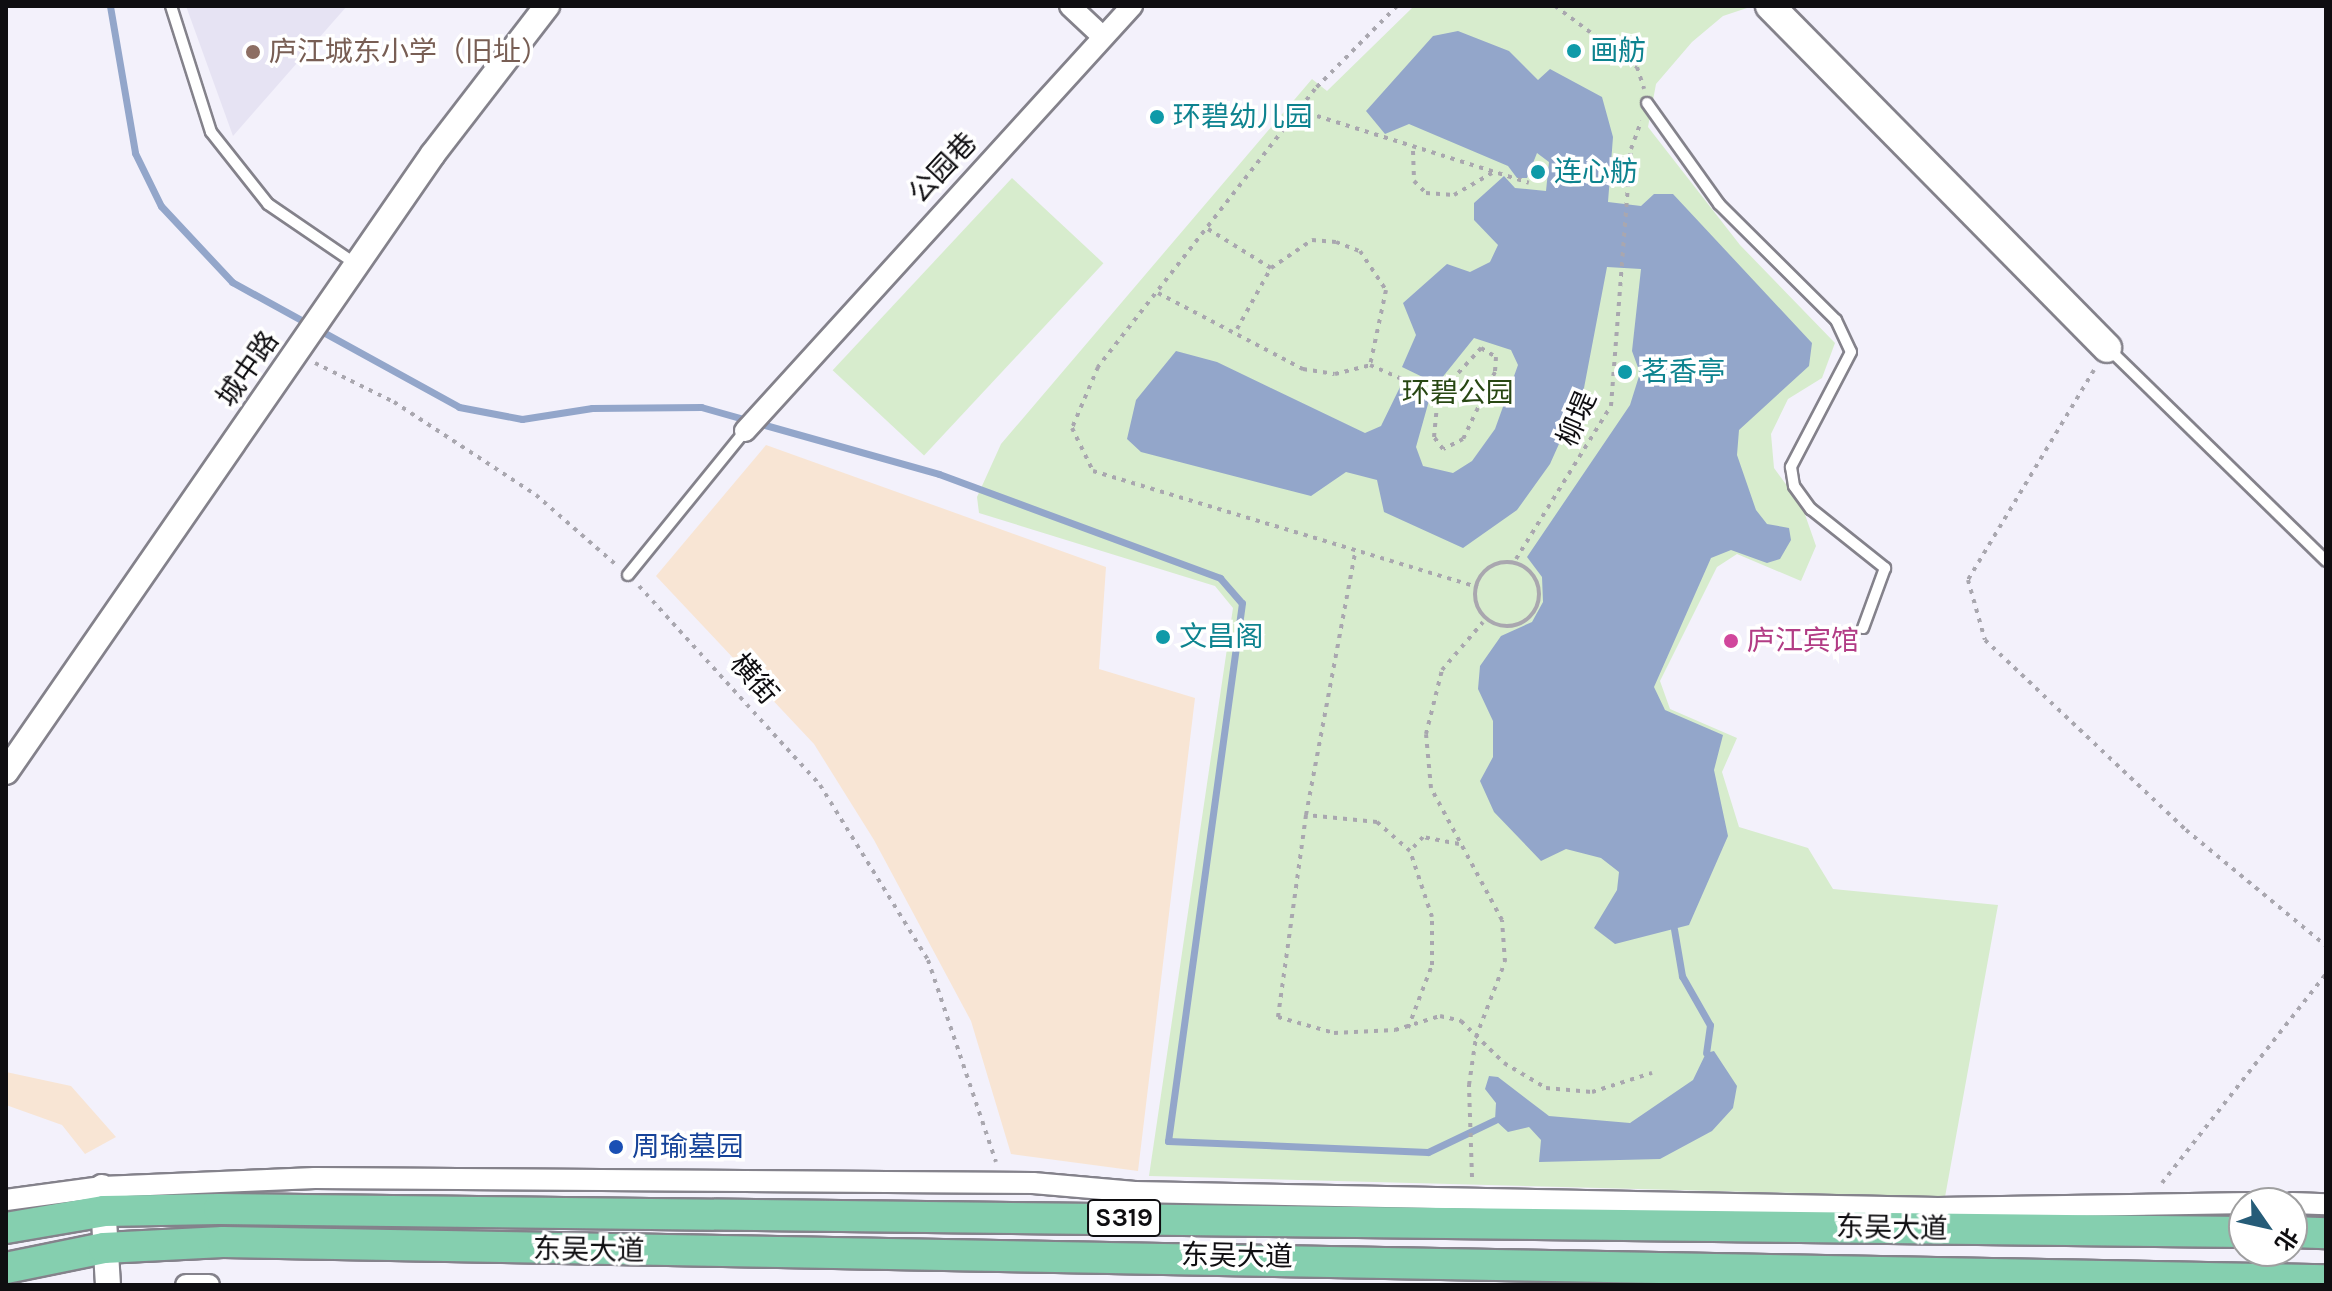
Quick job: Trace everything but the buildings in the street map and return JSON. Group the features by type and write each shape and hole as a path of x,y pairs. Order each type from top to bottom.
{"main road":[{"path":"1770,6 2107,348"},
{"name":"东吴大道","path":"6,1228 103,1199 674,1211 2228,1232"},
{"name":"东吴大道","path":"6,1268 104,1248 223,1242 978,1258 1124,1253 2326,1280"}],"street":[{"name":"城中路","path":"6,772 356,264 547,6"},
{"path":"1070,6 1103,37"},
{"name":"公园巷","path":"745,431 796,369 1132,6"},
{"path":"6,1200 103,1199 315,1178 1003,1184 1938,1208 2228,1203"},
{"path":"103,1199 108,1285"},
{"path":"186,1285 209,1285"}],"lane":[{"path":"171,6 211,132 268,204 356,264"},
{"path":"1647,103 1719,204 1836,320 1851,352 1791,467 1794,486 1811,509 1885,568 1863,628"},
{"path":"2107,348 2326,561"},
{"path":"628,575 745,431"}],"path":[{"path":"1397,6 1298,110 1081,396 1072,428 1093,471 1478,587"},
{"path":"1555,6 1637,67 1647,103"},
{"name":"柳堤","path":"1516,559 1611,406 1624,278 1631,149 1647,103"},
{"path":"1298,110 1413,151 1529,183"},
{"path":"1413,151 1414,181 1426,193 1454,195 1492,173"},
{"path":"1208,229 1271,268"},
{"path":"1237,329 1271,268 1312,240 1360,251 1386,290 1370,365"},
{"path":"1158,293 1237,329 1303,369 1335,374 1370,365 1438,395"},
{"name":"横街","path":"300,347 394,402 523,487 628,575 829,799 928,960 1003,1184"},
{"path":"2107,348 1968,580 1985,640 2175,819 2326,946"},
{"path":"1491,350 1495,372 1453,449 1443,449 1434,437 1438,395 1472,354 1491,350"},
{"path":"1355,552 1306,815 1278,1017 1334,1033 1408,1028 1440,1016 1461,1021 1476,1037 1546,1088 1592,1092 1652,1073"},
{"path":"1516,559 1533,574 1539,601 1518,623 1483,622 1474,606 1478,587 1501,561 1516,559"},
{"path":"1471,1195 1476,1037 1505,962 1502,920 1431,788 1426,734 1442,670 1483,622"},
{"path":"1306,815 1377,822 1410,851 1432,917 1432,965 1408,1028"},
{"path":"1410,851 1423,837 1459,844"},
{"path":"2146,1204 2326,974"}],"shaded area":[{"name":"庐江城东小学（旧址）","path":"186,6 347,6 233,136"},
{"path":"766,445 1106,567 1099,669 1195,698 1138,1171 1011,1154 971,1021 874,840 814,744 656,576"},
{"path":"6,1072 71,1086 116,1137 85,1154 62,1125 6,1105"}],"green space":[{"name":"环碧公园","path":"1753,6 1723,16 1692,42 1656,84 1648,127 1740,245 1835,343 1822,378 1788,399 1771,434 1774,468 1802,506 1816,546 1801,581 1737,554 1717,567 1660,681 1670,709 1737,738 1722,772 1739,827 1808,848 1833,889 1998,905 1945,1197 1149,1176 1233,608 1215,586 979,513 977,497 1001,444 1312,79 1327,91 1412,8"},
{"path":"1012,178 1103,263 924,456 833,370"}],"water":[{"path":"1458,31 1509,51 1538,80 1550,69 1602,97 1613,137 1608,202 1641,206 1654,194 1673,194 1812,343 1809,366 1739,430 1737,455 1756,510 1767,524 1789,528 1791,540 1780,559 1767,563 1731,550 1711,558 1654,687 1665,710 1723,735 1714,770 1728,836 1689,925 1615,944 1594,928 1617,890 1619,872 1601,858 1566,849 1541,861 1494,812 1480,781 1493,757 1493,721 1478,689 1480,666 1501,636 1532,622 1543,602 1542,577 1527,557 1630,405 1640,373 1632,351 1641,269 1607,267 1584,388 1550,464 1517,510 1463,548 1384,512 1377,480 1346,472 1311,496 1141,452 1127,439 1136,400 1176,351 1217,362 1365,433 1381,426 1401,385 1430,397 1416,447 1423,466 1453,473 1472,461 1495,429 1518,365 1511,350 1474,338 1437,384 1402,367 1416,335 1403,303 1447,264 1470,272 1490,262 1498,245 1474,220 1474,203 1504,176 1515,188 1546,191 1549,162 1537,153 1527,178 1517,178 1508,166 1409,124 1385,134 1366,111 1433,36"},
{"path":"1714,1051 1737,1086 1733,1108 1712,1131 1660,1159 1539,1162 1541,1140 1529,1127 1508,1132 1495,1120 1496,1103 1485,1089 1489,1076 1498,1077 1549,1116 1630,1123 1693,1080 1706,1053"}],"waterway":[{"path":"110,6 135,153 161,206 232,282 459,407 522,419 592,408 701,407 939,474 1220,578 1242,603 1168,1141 1428,1152 1495,1120"},
{"path":"1674,929 1682,976 1710,1025 1706,1053"}],"place":[{"name":"画舫","path":"1574,51"},
{"name":"庐江城东小学（旧址）","path":"253,52"},
{"name":"环碧幼儿园","path":"1157,117"},
{"name":"连心舫","path":"1538,172"},
{"name":"茗香亭","path":"1625,372"},
{"name":"文昌阁","path":"1163,637"},
{"name":"庐江宾馆","path":"1731,641"},
{"name":"周瑜墓园","path":"616,1147"}]}
